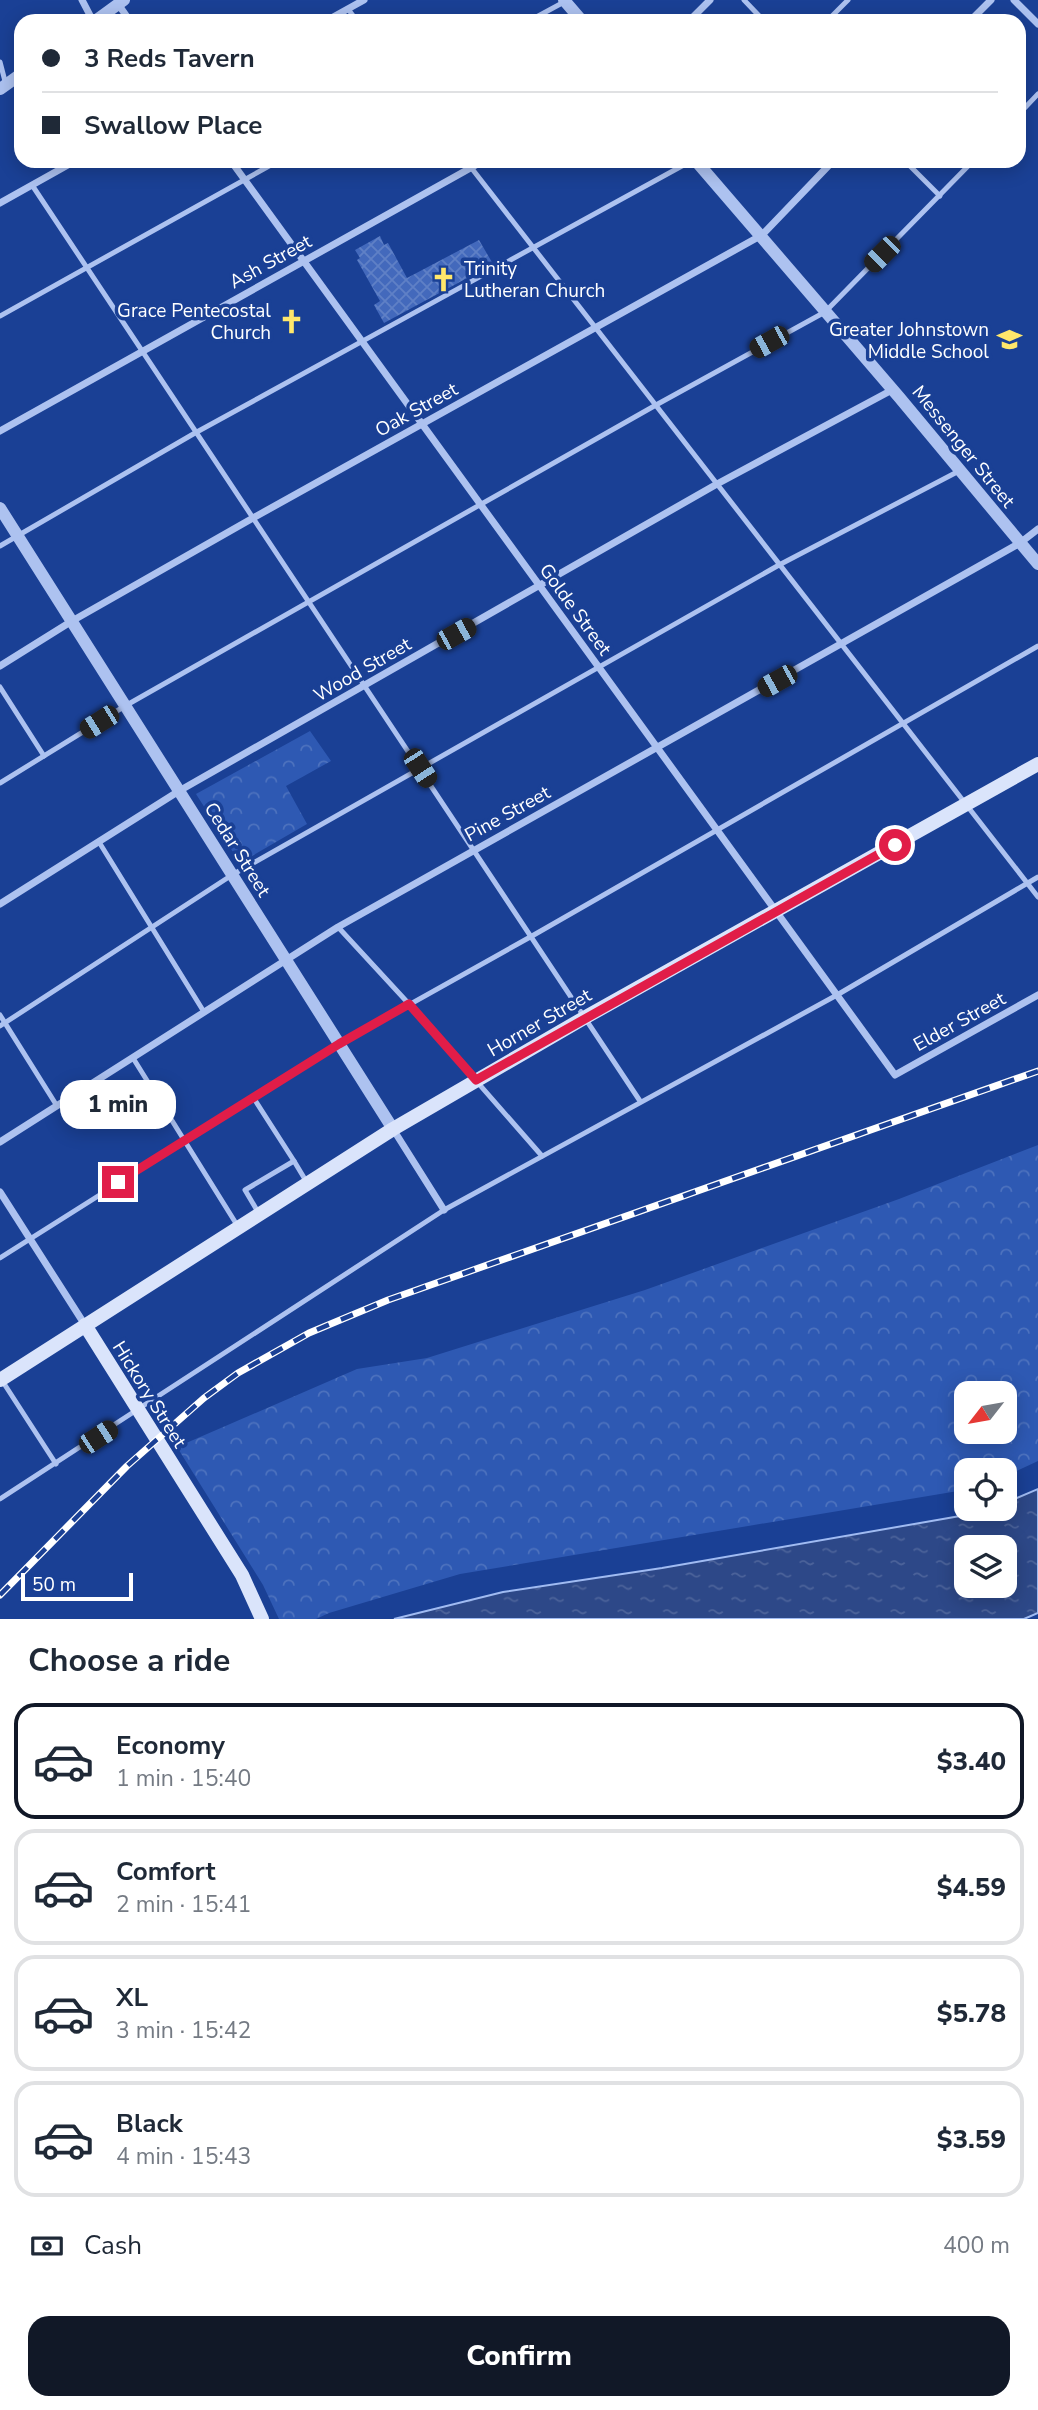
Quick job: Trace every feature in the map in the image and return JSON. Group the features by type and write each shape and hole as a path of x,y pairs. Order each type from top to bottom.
{"main road":[{"name":"Horner Street","path":"0,1379 393,1129 584,1018 1038,764"},
{"name":"Hickory Street","path":"85,1325 242,1575 262,1619"}],"street":[{"path":"339,14 364,0"},
{"path":"565,0 576,14"},
{"path":"696,14 710,0"},
{"path":"978,14 991,0"},
{"path":"1014,0 1038,24"},
{"path":"104,14 121,2"},
{"path":"0,203 62,168"},
{"name":"Golde Street","path":"236,168 895,1075"},
{"name":"Ash Street","path":"0,430 304,260 461,168"},
{"name":"Messenger Street","path":"702,168 762,235 1038,564"},
{"name":"Oak Street","path":"0,666 72,621 253,518 762,235 826,168"},
{"name":"Wood Street","path":"0,904 179,791 717,484 892,390"},
{"name":"Cedar Street","path":"0,508 444,1210"},
{"name":"Pine Street","path":"0,1142 338,927 1020,543 1038,528"},
{"name":"Elder Street","path":"895,1075 1038,995"},
{"name":"Hickory Street","path":"0,1192 85,1325"}],"lane":[{"path":"541,14 565,0"},
{"path":"744,0 757,14"},
{"path":"834,14 848,0"},
{"path":"348,9 352,14"},
{"path":"0,62 3,87"},
{"path":"0,316 266,168"},
{"path":"471,168 1038,897"},
{"path":"0,547 195,433 678,168"},
{"path":"912,168 940,196"},
{"path":"0,783 125,706 825,312 966,168"},
{"path":"32,185 640,1101"},
{"path":"2,1024 232,875 779,565 959,471"},
{"path":"0,1258 339,1044 1038,646"},
{"path":"0,687 44,756"},
{"path":"99,842 204,1012"},
{"path":"0,1499 444,1210 837,995 1038,877"},
{"path":"338,927 542,1156"},
{"path":"0,1015 2,1024 57,1106"},
{"path":"133,1058 239,1227"},
{"path":"253,1097 308,1184"},
{"path":"260,1214 245,1190 294,1161"},
{"path":"0,1379 56,1464"}],"green space":[{"path":"310,731 331,761 286,786 307,824 240,863 196,794"},
{"path":"1038,1145 1038,1461 1017,1471 1017,1458 954,1458 954,1492 460,1574 316,1619 279,1619 263,1585 177,1447 357,1369 427,1358 645,1290 899,1199"}],"water":[{"path":"1038,1489 1038,1613 1024,1619 394,1619 503,1592 662,1568 954,1517 954,1521 1017,1521 1017,1498"}],"building":[{"name":"Trinity Lutheran Church","path":"380,236 384,245 388,243 407,278 479,240 493,264 384,323 374,305 380,301 357,260 360,258 355,250"}],"railway":[{"path":"0,1595 127,1466 204,1398 238,1373 309,1333 388,1300 1038,1071"}],"place":[{"name":"Trinity Lutheran Church","path":"444,279"},
{"name":"Grace Pentecostal Church","path":"291,321"},
{"name":"Greater Johnstown Middle School","path":"1009,340"}],"route":[{"path":"118,1182 339,1044 409,1004 476,1080 895,845"}]}
